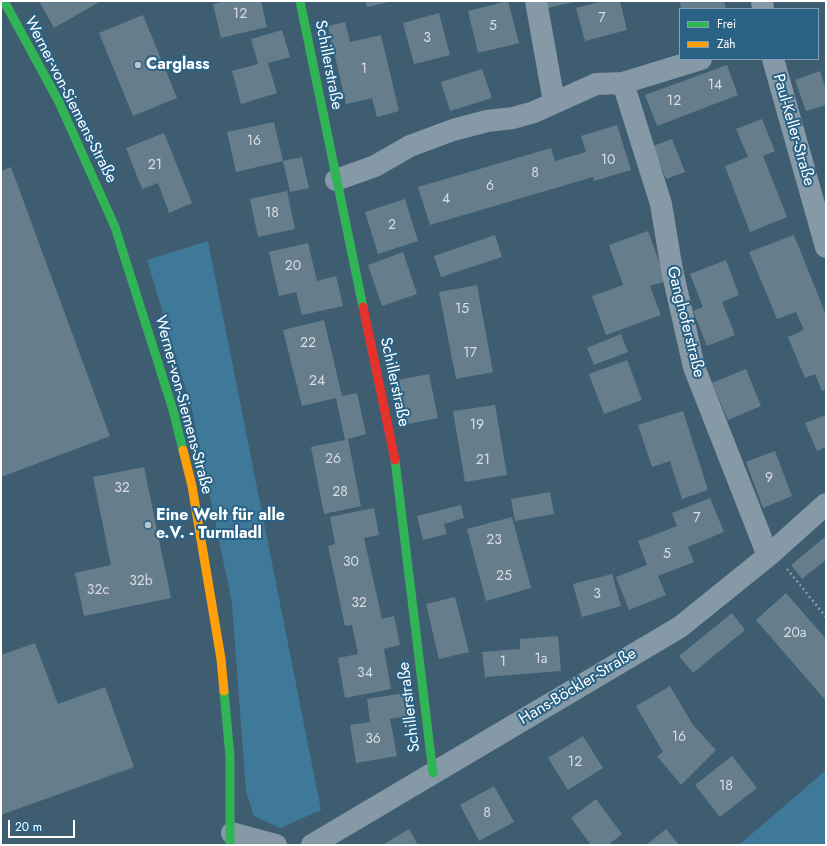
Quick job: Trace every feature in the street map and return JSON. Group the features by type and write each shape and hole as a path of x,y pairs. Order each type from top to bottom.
{"street":[{"name":"Werner-von-Siemens-Straße","path":"4,1 59,102 115,227 173,410 192,486 221,659 230,757 231,839"},
{"name":"Schillerstraße","path":"300,1 397,469 433,773"},
{"path":"536,1 554,102"},
{"path":"336,180 375,166 410,146 453,130 487,121 513,118 534,112 596,84 623,83 698,60"},
{"name":"Paul-Keller-Straße","path":"773,60 826,247"},
{"name":"Ganghoferstraße","path":"623,83 661,204 672,270 694,367 770,553"},
{"name":"Hans-Böckler-Straße","path":"312,845 680,627 770,553 826,504"},
{"path":"231,839 276,845"}],"path":[{"path":"770,553 826,617"}],"shaded area":[{"path":"208,241 321,810 280,828 254,816 246,792 232,603 192,410 147,260"},
{"path":"826,770 826,841 821,845 739,845"}],"building":[{"path":"39,1 101,1 54,28"},
{"path":"225,1 261,1 267,27 221,38 213,4"},
{"path":"365,1 389,1 389,2 367,7"},
{"path":"508,1 519,43 478,53 468,11"},
{"path":"545,1 575,1 575,2 547,8"},
{"path":"603,1 620,1 627,30 585,41 576,8"},
{"path":"680,1 724,1 726,8 681,8"},
{"path":"439,13 450,55 414,64 403,23"},
{"name":"Carglass","path":"143,15 177,98 133,116 99,33"},
{"path":"345,22 350,42 381,35 399,111 377,117 372,98 346,104 328,26"},
{"path":"282,30 290,57 268,63 277,93 241,104 232,71 258,64 251,39"},
{"path":"727,65 738,95 657,126 645,95"},
{"path":"482,69 492,98 450,111 441,82"},
{"path":"820,71 826,89 826,105 806,111 795,80"},
{"path":"762,119 775,151 763,156 787,217 750,232 725,166 748,157 736,129"},
{"path":"274,122 283,161 236,172 227,132"},
{"path":"617,125 631,170 594,181 593,177 430,225 418,187 551,148 555,161 586,152 581,136"},
{"path":"164,133 192,203 169,213 158,183 142,189 126,148"},
{"path":"672,139 685,172 666,179 653,146"},
{"path":"302,157 309,188 290,192 283,161"},
{"path":"11,167 110,436 1,477 1,171"},
{"path":"287,191 295,229 258,237 250,199"},
{"path":"405,199 418,241 378,254 365,212"},
{"path":"648,231 666,281 650,286 661,315 606,335 592,296 623,285 609,245"},
{"path":"495,235 502,257 441,277 434,256"},
{"path":"794,235 826,315 826,389 822,391 815,374 805,378 788,337 804,330 796,312 777,319 749,252"},
{"path":"308,243 317,281 336,276 343,306 302,315 296,292 279,296 269,252"},
{"path":"403,252 417,294 382,306 368,265"},
{"path":"726,260 739,295 722,302 735,335 707,346 693,311 703,307 690,274"},
{"path":"477,285 493,372 456,379 439,292"},
{"path":"324,320 342,396 357,393 366,434 348,439 361,506 324,514 311,447 345,440 336,398 302,406 283,330"},
{"path":"621,334 628,352 594,365 587,348"},
{"path":"627,360 642,400 604,414 589,374"},
{"path":"746,369 761,406 728,420 712,383"},
{"path":"429,374 438,418 403,425 393,381"},
{"path":"495,405 507,475 465,482 453,411"},
{"path":"683,411 708,490 682,499 670,461 652,467 638,425"},
{"path":"826,415 826,447 817,451 805,423"},
{"path":"775,451 792,496 763,508 746,462"},
{"path":"144,467 171,598 84,616 75,573 111,565 93,477"},
{"path":"550,492 554,514 515,521 511,499"},
{"path":"710,498 724,532 688,547 694,562 658,576 666,595 629,610 616,577 647,565 638,541 677,526 672,513"},
{"path":"461,505 464,518 444,524 447,534 423,540 417,516"},
{"path":"374,508 379,535 364,538 382,619 394,616 400,645 384,649 391,689 345,698 338,658 358,654 352,625 345,626 328,546 335,544 330,517"},
{"path":"512,517 531,588 486,601 467,529"},
{"path":"826,536 826,560 802,579 791,565"},
{"path":"612,574 621,606 582,617 573,584"},
{"path":"786,593 826,639 826,701 756,620"},
{"path":"455,597 469,652 439,659 426,604"},
{"path":"732,613 745,630 693,673 679,656"},
{"path":"558,636 561,671 485,677 482,652 520,649 520,639"},
{"path":"35,643 58,704 105,687 134,767 1,815 1,655"},
{"path":"670,686 693,725 716,750 681,785 657,756 663,752 636,706"},
{"path":"405,693 409,716 390,719 397,756 356,763 350,725 370,722 367,699"},
{"path":"583,736 603,768 568,790 548,758"},
{"path":"732,756 757,788 720,817 695,785"},
{"path":"494,786 514,822 479,841 460,805"},
{"path":"596,799 622,834 608,845 591,845 571,818"},
{"path":"409,829 418,845 384,845 384,844"},
{"path":"666,829 679,845 646,845"}],"traffic: fast":[{"path":"4,1 59,102 115,227 173,410 183,450"},
{"path":"300,1 363,307"},
{"path":"395,460 433,773"},
{"path":"224,691 230,757 230,845"}],"traffic: slow":[{"path":"183,450 192,486 221,659 224,691"}],"traffic: jam":[{"path":"363,307 395,460"}],"place":[{"name":"Carglass","path":"138,65"},
{"name":"Eine Welt für alle e.V. - Turmladl","path":"148,525"}]}
